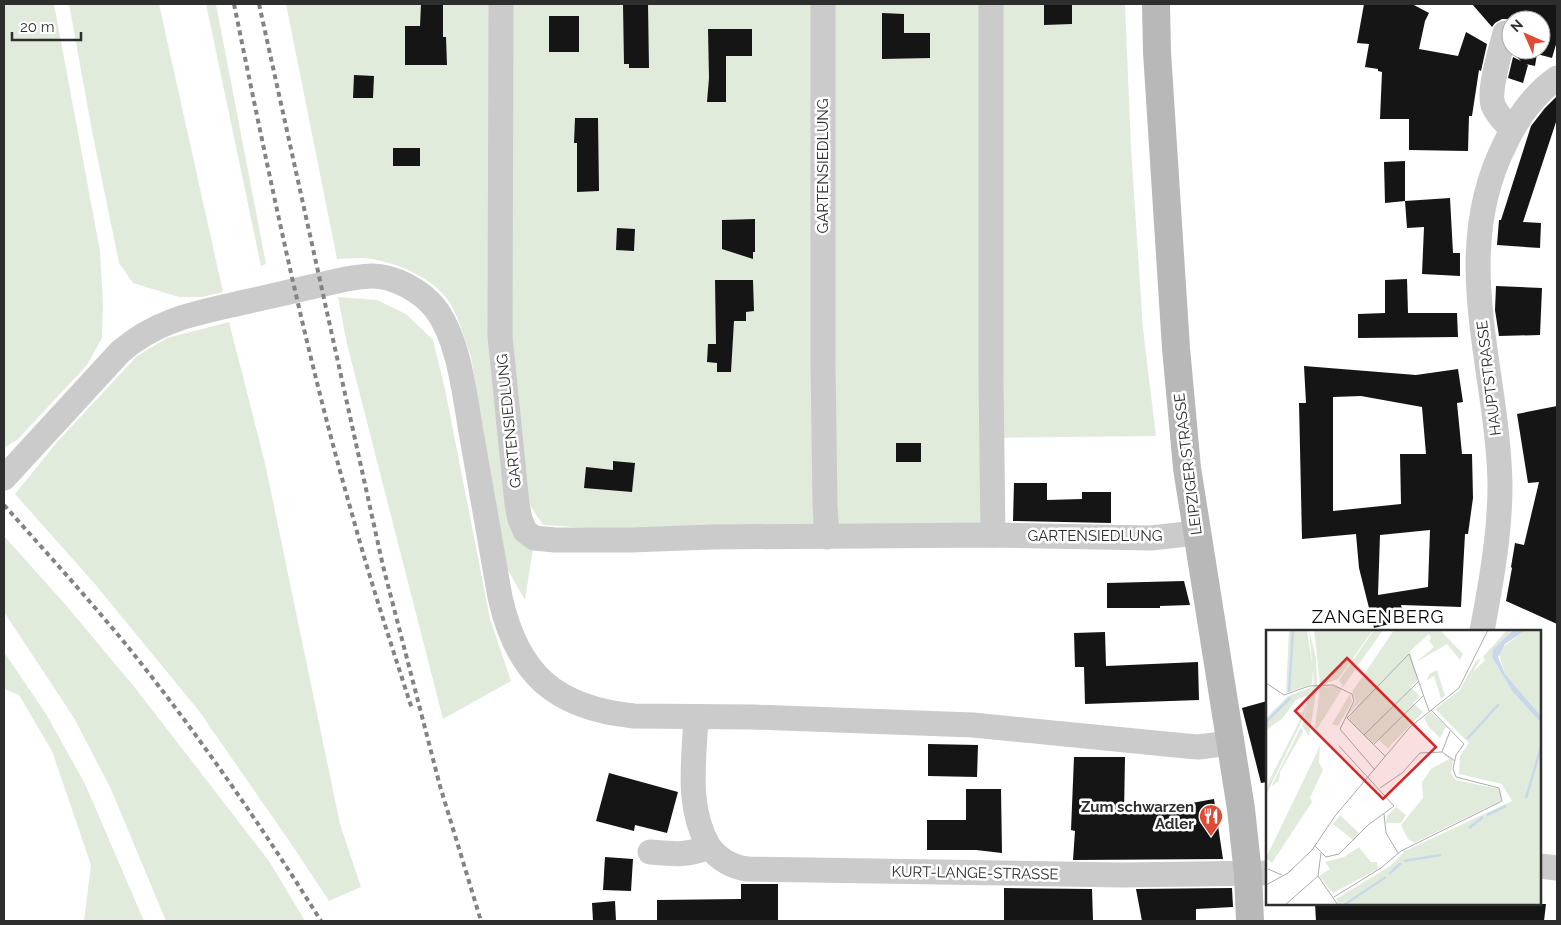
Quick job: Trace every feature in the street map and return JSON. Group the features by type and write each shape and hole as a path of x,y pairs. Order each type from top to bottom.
{"street":[{"name":"GARTENSIEDLUNG","path":"501,4 500,336 517,504 525,532 534,538 555,540 631,540 695,537 993,536 1151,538 1196,533"},
{"name":"GARTENSIEDLUNG","path":"823,4 823,362 827,537"},
{"path":"991,4 993,536"},
{"name":"LEIPZIGER STRASSE","path":"1156,4 1157,52 1176,348 1187,468 1245,842 1258,874 1250,921"},
{"path":"1501,50 1492,91 1493,104 1499,116 1512,130"},
{"name":"HAUPTSTRASSE","path":"1482,630 1498,531 1500,484 1479,296 1478,240 1484,198 1496,162 1512,130 1536,96 1557,78"},
{"path":"4,478 106,366 131,342 156,327 206,311 346,279 372,276 388,278 416,292 435,309 449,334 460,374 500,597 510,633 526,663 536,676 577,704 615,714 973,725 1198,747 1231,742"},
{"name":"KURT-LANGE-STRASSE","path":"696,717 692,772 694,807 700,829 709,847 726,863 735,867 748,869 1121,875 1258,874"},
{"path":"650,852 691,854 709,847"},
{"path":"1541,866 1557,868"}],"green space":[{"path":"4,4 54,4 100,251 103,305 102,338 87,365 17,440 4,448"},
{"path":"69,4 159,4 223,292 202,297 179,297 133,283 119,263"},
{"path":"206,4 216,4 266,264 261,266"},
{"path":"286,4 1125,4 1131,148 1143,329 1156,436 982,438 982,529 589,528 543,525 529,504 491,225 533,549 525,600 506,567 471,357 452,306 441,292 424,278 403,268 372,259 337,259"},
{"path":"338,297 377,300 406,314 433,340 445,389 490,619 511,681 443,719 347,344"},
{"path":"229,322 265,463 340,824 361,887 329,901 199,711 94,583 15,494 58,441 137,356 167,338"},
{"path":"4,536 65,604 136,689 269,861 305,921 166,921 110,787 74,718 4,612"},
{"path":"4,652 46,714 85,784 144,921 84,921 91,865 52,751 19,695 4,689"}],"building":[{"path":"421,4 443,4 443,37 446,37 447,65 405,65 405,26 420,26"},
{"path":"648,4 649,68 629,68 629,64 624,64 623,5"},
{"path":"1044,4 1072,4 1072,24 1044,25"},
{"path":"1364,4 1412,4 1429,13 1425,21 1419,49 1458,56 1466,32 1487,44 1481,71 1479,70 1472,116 1469,116 1468,151 1409,150 1409,119 1380,119 1382,72 1378,71 1378,69 1365,67 1369,44 1357,43"},
{"path":"1472,4 1557,4 1557,41 1552,58 1551,10 1501,10 1501,20 1492,27"},
{"path":"882,13 904,14 904,33 930,33 930,58 882,59"},
{"path":"549,16 579,16 579,52 549,52"},
{"path":"708,29 752,29 752,56 726,56 726,102 707,102 709,78"},
{"path":"1512,60 1536,60 1535,66 1526,64 1528,65 1523,83 1508,78"},
{"path":"354,75 374,76 373,98 353,98"},
{"path":"1557,96 1557,119 1523,222 1541,223 1540,248 1497,245 1499,220 1501,220 1531,126"},
{"path":"575,118 598,118 599,191 577,192 577,143 574,143"},
{"path":"393,148 420,148 420,166 393,166"},
{"path":"1405,161 1405,201 1385,203 1384,162"},
{"path":"1450,198 1453,253 1460,253 1460,276 1422,274 1424,227 1407,228 1405,201"},
{"path":"755,219 755,252 753,252 753,259 722,249 722,220"},
{"path":"617,228 635,229 634,251 616,250"},
{"path":"1407,279 1408,313 1457,313 1458,337 1358,338 1358,314 1385,313 1385,280"},
{"path":"715,280 753,280 754,311 746,312 746,321 734,321 731,372 717,372 717,363 707,362 708,344 716,344"},
{"path":"1496,286 1542,288 1540,335 1499,336 1495,310"},
{"path":"1304,366 1416,375 1458,369 1463,402 1457,403 1462,454 1472,454 1473,498 1468,534 1465,534 1461,607 1401,605 1405,620 1374,628 1359,568 1356,534 1302,539 1299,403 1306,403","holes":["1361,396 1422,407 1426,454 1400,454 1401,504 1333,511 1333,397","1430,530 1428,587 1378,595 1380,535"]},
{"path":"1557,406 1557,624 1506,601 1515,543 1524,545 1539,482 1528,483 1517,414"},
{"path":"896,443 921,443 921,462 896,462"},
{"path":"613,461 635,463 632,492 584,488 586,467 613,470"},
{"path":"1014,483 1047,483 1047,500 1082,499 1082,492 1111,492 1111,523 1013,521"},
{"path":"1184,581 1190,605 1160,606 1160,608 1107,608 1107,583"},
{"path":"1105,632 1106,666 1198,662 1199,700 1085,704 1084,667 1075,667 1074,633"},
{"path":"1266,701 1266,782 1261,783 1242,708"},
{"path":"928,744 978,745 977,777 928,776"},
{"path":"1074,757 1125,757 1124,814 1187,812 1186,804 1214,799 1223,859 1073,860 1075,831 1071,830"},
{"path":"609,773 678,792 667,833 635,825 634,831 596,821"},
{"path":"966,789 1001,789 1002,853 976,850 927,850 927,820 966,820"},
{"path":"605,857 633,859 631,891 603,890"},
{"path":"741,884 778,884 778,921 657,921 657,900 741,899"},
{"path":"1004,888 1092,889 1093,921 1004,921"},
{"path":"1232,888 1233,907 1196,909 1196,921 1142,921 1136,889"},
{"path":"615,901 616,921 593,921 592,903"},
{"path":"1546,904 1544,921 1316,921 1315,905"}],"railway":[{"path":"234,4 274,196 318,387 366,563 412,709"},
{"path":"259,4 383,566 440,786 481,921"},
{"path":"4,505 109,624 177,710 275,849 321,921"}],"place":[{"name":"Zum schwarzen Adler","path":"1211,837"}],"district":[{"name":"ZANGENBERG","path":"1378,616"}]}
